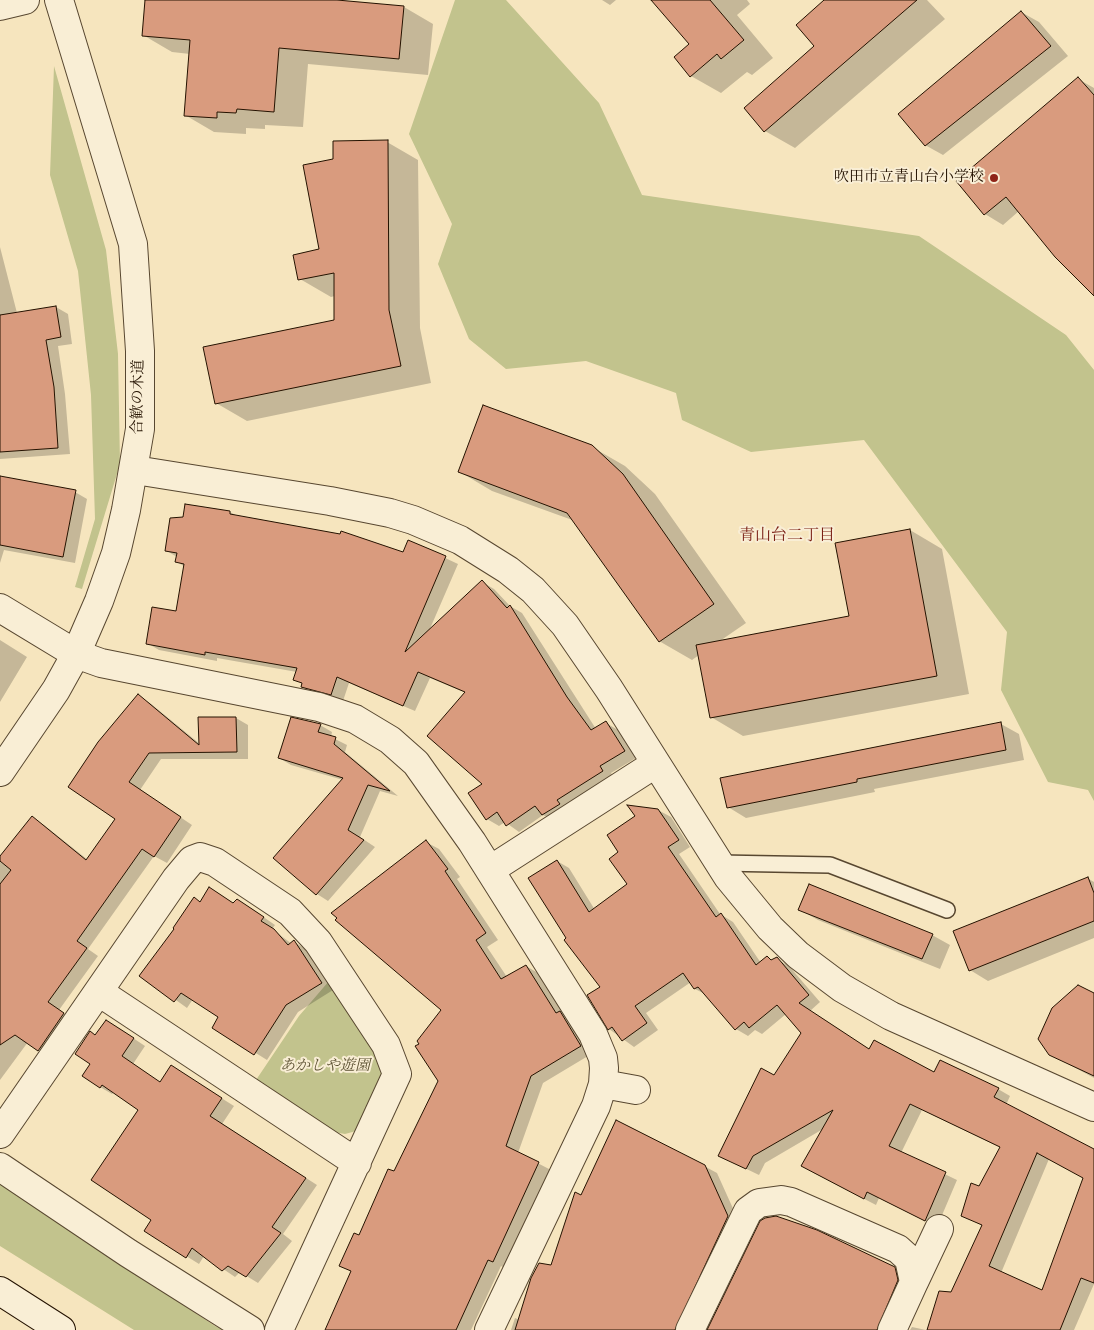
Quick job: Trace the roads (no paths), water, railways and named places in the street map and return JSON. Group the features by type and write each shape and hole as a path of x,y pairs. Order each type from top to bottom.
{"street":[{"path":"0,6 25,0"},
{"name":"合歓の木道","path":"0,772 56,690 76,654 116,553 135,470 140,429 140,361 133,244 59,0"},
{"path":"135,470 330,501 390,513 413,520 460,540 508,570 533,590 561,620 609,689 743,898 798,955 842,988 891,1016 1094,1106"},
{"path":"0,608 76,654 127,670 319,707 355,719 390,740 416,763 446,803 593,1034 602,1058 604,1084 596,1106 489,1330"},
{"path":"490,870 656,764"},
{"path":"0,1134 176,880 192,860 196,857 206,859 227,868 290,912 308,930 391,1055 397,1070 396,1078 279,1330"},
{"path":"99,992 357,1163"},
{"path":"604,1084 636,1090"},
{"path":"0,1168 128,1254 250,1330"},
{"path":"690,1330 744,1218 753,1206 766,1201 781,1200 791,1202 898,1249 908,1259 914,1282"},
{"path":"892,1330 939,1229"},
{"path":"0,1291 61,1330"}],"lane":[{"path":"719,863 830,865 947,910"}],"place":[{"name":"吹田市立青山台小学校","path":"994,178"}],"district":[{"name":"青山台二丁目","path":"787,537"}],"park label":[{"name":"あかしや遊園","path":"325,1067"}]}
